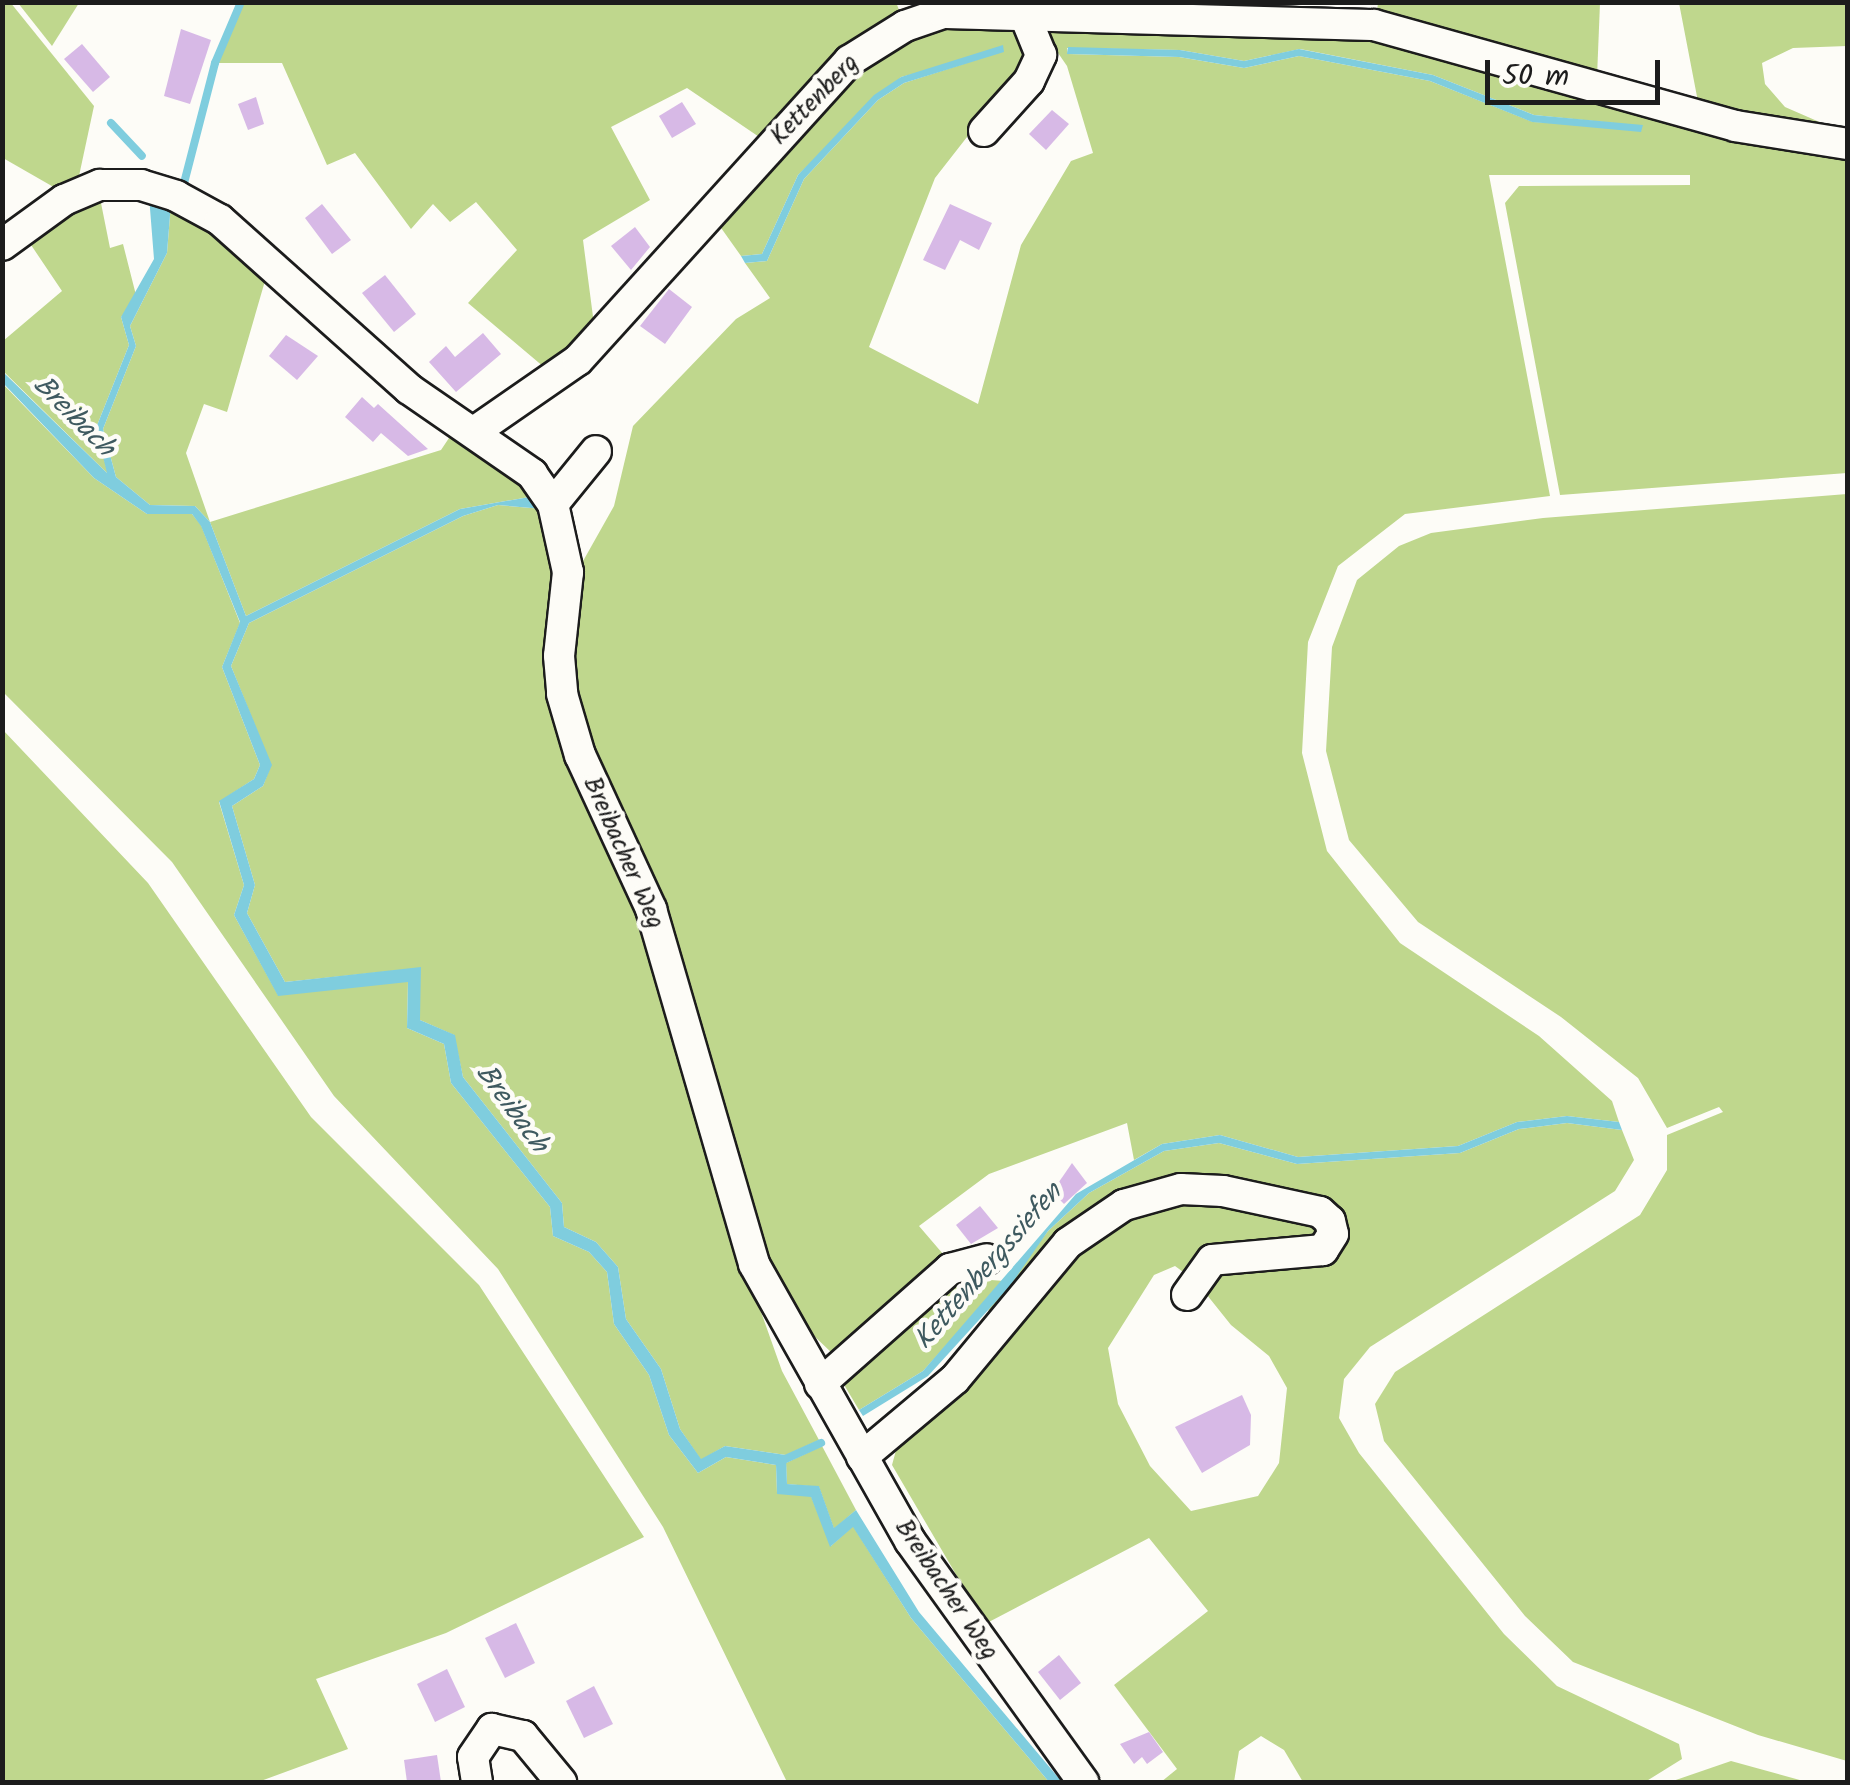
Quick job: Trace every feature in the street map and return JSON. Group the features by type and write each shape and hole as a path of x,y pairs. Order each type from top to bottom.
{"street":[{"path":"984,131 1029,81 1042,55 1024,11"},
{"name":"Kettenberg","path":"474,432 578,360 848,61 892,33 943,13 1024,11 1157,24 1374,26 1735,126 1848,144"},
{"name":"Breibacher Weg","path":"2,245 64,200 100,185 141,185 176,196 220,220 366,354 532,474 552,504 568,572 558,656 562,694 576,740 652,909 754,1264 862,1457 962,1621 1083,1782"},
{"path":"552,504 596,452"},
{"path":"862,1457 955,1379 1068,1243 1124,1205 1181,1189 1224,1192 1320,1212 1330,1221 1333,1234 1323,1250 1212,1260 1188,1295"},
{"path":"820,1384 950,1270 987,1259"},
{"path":"478,1782 473,1757 492,1729 523,1736 561,1782"}],"green space":[{"path":"10,2 94,106 79,176 57,189 3,158 2,3"},
{"path":"896,2 902,18 765,141 687,88 611,127 650,200 583,240 595,332 551,373 468,303 517,250 476,202 450,222 433,204 411,229 355,153 327,165 282,63 215,63 241,3"},
{"path":"18,3 79,3 52,46"},
{"path":"1378,3 1600,3 1597,77 1376,19"},
{"path":"1679,3 1847,3 1847,46 1793,48 1762,63 1765,84 1785,107 1847,134 1699,107"},
{"path":"948,21 1369,31 1847,152 1847,473 1560,495 1505,203 1519,186 1690,185 1690,175 1489,175 1550,496 1405,514 1338,566 1308,642 1302,753 1327,851 1400,943 1539,1036 1612,1101 1619,1122 1567,1116 1517,1122 1458,1146 1298,1157 1220,1135 1162,1144 1134,1160 1127,1123 989,1174 919,1226 949,1261 833,1354 791,1314 770,1274 588,754 570,688 578,570 614,506 633,426 736,319 770,298 745,263 767,261 804,179 878,100 904,83 1004,51 901,77 798,175 762,254 741,256 714,218 853,68","holes":["1067,48 1180,50 1244,61 1300,49 1433,75 1534,115 1643,126 1533,122 1430,81 1299,56 1244,68 1179,57 1068,54","1035,50 1056,50 1067,66 1093,153 1071,161 1021,245 978,404 869,347 935,178"]},
{"path":"99,193 110,248 123,244 137,299 121,317 129,345 96,428 108,474 3,371 3,341 62,291 25,236"},
{"path":"171,203 267,274 227,412 204,404 186,453 210,522 195,506 150,505 116,477 103,429 136,346 130,326 167,253"},
{"path":"2,383 94,478 147,514 192,514 201,525 240,623 222,667 260,765 254,779 219,802 244,885 234,915 278,995 408,981 407,1028 444,1044 451,1083 550,1207 553,1236 589,1252 607,1272 614,1324 649,1375 669,1435 698,1473 726,1457 776,1465 777,1493 811,1496 831,1546 853,1526 911,1618 1049,1782 787,1782 663,1527 498,1269 334,1096 172,862 3,692"},
{"path":"453,432 484,449 535,496 460,509 246,616 210,522 441,450"},
{"path":"1847,494 1847,1761 1758,1735 1573,1662 1525,1616 1384,1441 1375,1404 1395,1372 1640,1215 1667,1170 1667,1135 1723,1112 1719,1107 1667,1128 1638,1078 1561,1017 1418,922 1349,840 1326,751 1332,647 1357,580 1399,546 1431,533 1543,518"},
{"path":"498,505 543,509 554,541 551,655 641,915 750,1281 782,1371 819,1440 786,1455 725,1446 701,1460 680,1429 661,1369 626,1319 618,1267 596,1242 564,1227 562,1203 463,1077 454,1035 420,1020 420,968 285,982 247,913 255,885 232,806 263,786 271,765 231,666 249,623 463,516"},
{"path":"3,730 148,883 311,1117 479,1285 644,1537 446,1633 316,1679 348,1749 258,1782 3,1782"},
{"path":"1567,1123 1622,1130 1634,1160 1615,1191 1370,1347 1344,1379 1339,1418 1359,1453 1504,1634 1557,1686 1679,1744 1682,1759 1645,1782 1303,1782 1284,1750 1261,1736 1239,1751 1234,1782 1161,1782 1177,1769 1114,1685 1208,1611 1149,1538 985,1624 892,1465 898,1443 959,1382 1058,1259 1114,1217 1150,1203 1222,1198 1316,1220 1323,1237 1319,1245 1284,1254 1241,1249 1207,1256 1190,1277 1175,1266 1154,1275 1108,1348 1118,1404 1150,1466 1191,1511 1258,1496 1279,1463 1287,1388 1269,1356 1231,1325 1199,1285 1217,1264 1241,1257 1283,1265 1334,1253 1342,1243 1341,1220 1329,1204 1223,1184 1145,1188 1103,1208 1049,1249 995,1317 988,1310 1048,1231 1089,1193 1164,1151 1219,1143 1297,1164 1460,1153 1519,1129"},
{"path":"965,1278 1004,1281 923,1371 859,1410 843,1383 939,1284"},
{"path":"822,1446 856,1510 834,1529 819,1487 787,1484 786,1463"},
{"path":"1731,1761 1807,1782 1670,1782"}],"water":[{"path":"1003,45 1004,52 904,83 878,100 804,179 767,261 745,263 741,256 762,254 798,175 874,95 901,77"},
{"path":"1068,47 1180,50 1244,61 1299,49 1433,75 1534,115 1643,125 1641,132 1532,122 1430,81 1299,56 1244,68 1179,57 1067,54"},
{"path":"149,196 171,203 167,253 130,326 136,346 103,429 116,477 150,505 195,506 210,522 246,616 460,509 535,496 543,509 498,505 463,516 249,623 231,666 272,765 263,786 232,806 255,885 247,913 285,982 421,967 420,1020 455,1035 463,1077 562,1203 564,1227 596,1242 618,1267 626,1319 661,1369 680,1429 701,1459 725,1446 786,1455 787,1484 819,1486 834,1528 856,1510 919,1612 1062,1782 1049,1782 911,1618 853,1527 830,1547 811,1497 777,1494 776,1465 726,1457 698,1473 669,1435 649,1375 614,1324 607,1272 589,1252 553,1236 550,1207 451,1083 444,1044 407,1028 408,982 278,996 234,915 244,885 219,801 254,779 260,765 222,667 240,622 201,526 192,514 147,514 94,478 3,383 2,371 107,473 96,428 129,345 121,317 154,259"},
{"path":"1567,1116 1619,1122 1622,1130 1567,1123 1519,1129 1460,1153 1297,1164 1219,1143 1164,1151 1089,1193 1048,1231 1010,1286 928,1376 863,1416 859,1410 923,1371 1076,1194 1162,1144 1220,1135 1298,1157 1458,1146 1517,1122"}],"building":[{"path":"181,29 211,40 190,104 164,96"},
{"path":"82,44 110,77 93,92 64,59"},
{"path":"256,97 264,124 248,130 238,104"},
{"path":"682,102 696,124 672,138 659,116"},
{"path":"1052,110 1069,124 1046,150 1029,134"},
{"path":"322,204 351,240 332,254 305,218"},
{"path":"950,204 992,223 979,250 960,240 945,270 923,260"},
{"path":"635,227 650,247 631,270 611,246"},
{"path":"385,275 416,314 394,332 362,293"},
{"path":"669,289 692,307 665,344 640,326"},
{"path":"483,333 501,354 456,392 429,362 446,346 455,357"},
{"path":"286,335 318,356 297,380 269,356"},
{"path":"362,397 374,408 378,404 428,449 408,456 381,433 373,442 345,417"},
{"path":"1072,1163 1087,1183 1064,1204 1052,1192"},
{"path":"980,1206 998,1228 971,1244 956,1225"},
{"path":"1242,1395 1251,1415 1250,1445 1202,1473 1175,1427"},
{"path":"516,1623 535,1663 505,1678 485,1638"},
{"path":"1059,1655 1081,1683 1060,1700 1038,1672"},
{"path":"447,1669 465,1707 435,1722 417,1684"},
{"path":"594,1686 613,1724 584,1738 566,1701"},
{"path":"1149,1732 1163,1752 1147,1764 1142,1757 1134,1764 1120,1744"},
{"path":"437,1755 441,1782 407,1782 404,1760"}],"waterway":[{"path":"183,187 215,63 241,2"},
{"path":"111,123 142,156"},
{"name":"Kettenbergssiefen","path":"781,1461 821,1443"}],"water label":[{"name":"Breibach","path":"73,417"},
{"name":"Breibach","path":"511,1109"}]}
